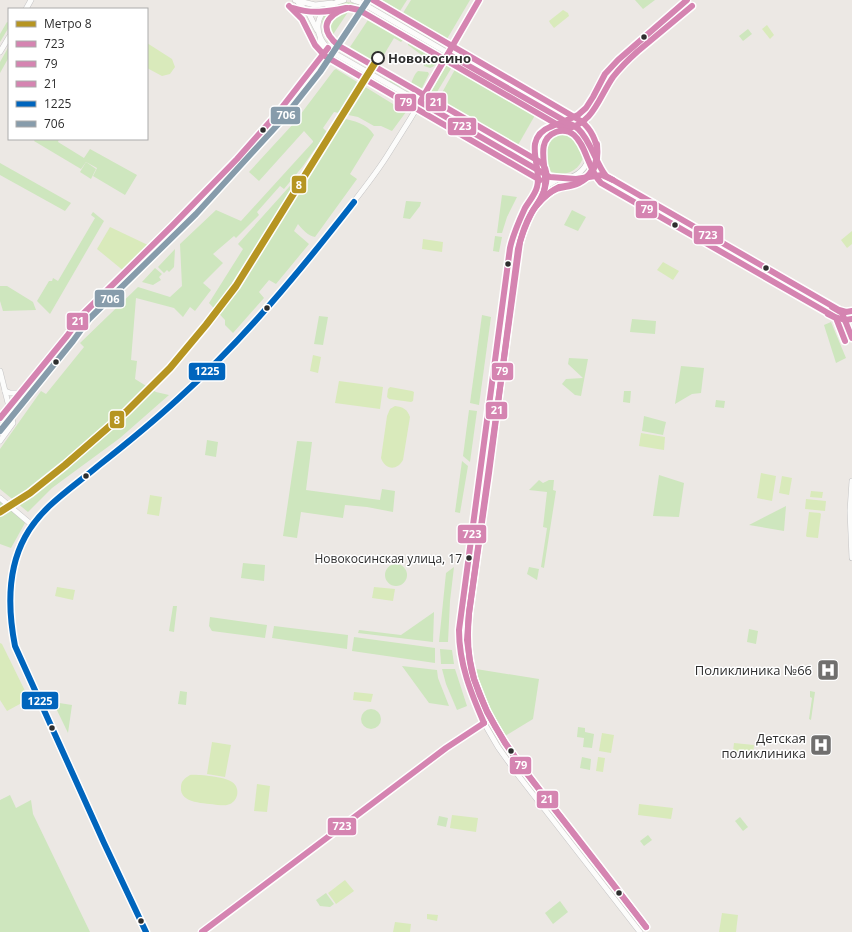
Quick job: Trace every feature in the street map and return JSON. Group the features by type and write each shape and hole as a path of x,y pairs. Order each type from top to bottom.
{"street":[{"path":"296,0 321,5 344,0"},
{"path":"296,0 310,14 326,47 334,53 537,169 562,179 580,179 602,175 606,176"},
{"path":"353,0 365,5 573,126 584,134 600,169 606,176 839,310 846,312 852,311"},
{"path":"0,419 68,336 89,319 178,232 282,120 334,53 368,0"},
{"path":"146,932 15,646 12,633 10,609 12,577 18,553 32,524 54,502 127,444 180,398 254,324 315,252 386,157 420,102 479,0"},
{"path":"529,202 543,189 562,179 578,174 586,166 590,153 586,113 608,70 645,35 687,0"},
{"path":"320,72 322,57 318,25 321,15 328,6 336,2"},
{"path":"0,52 8,39"},
{"path":"590,103 583,111 565,121 554,124 545,129 538,138 534,148 538,183 519,221 510,248 460,621 459,648 472,696 498,747 640,932"},
{"path":"554,124 573,126"},
{"path":"535,157 540,168 547,174"},
{"path":"839,310 852,338"},
{"path":"848,327 847,322 852,315"},
{"path":"0,431 89,319"},
{"path":"0,370 13,423 0,441"},
{"path":"5,391 10,394 22,393"},
{"path":"852,481 850,511 852,558"},
{"path":"0,498 32,524"},
{"path":"202,932 446,748 484,722"}],"green space":[{"path":"382,0 407,0 400,11"},
{"path":"411,0 470,0 447,39 403,13"},
{"path":"635,0 655,0 643,9"},
{"path":"345,2 354,3 328,42 322,28 324,17 332,8"},
{"path":"379,5 398,15 395,18 378,8"},
{"path":"563,10 568,13 569,16 554,28 549,21"},
{"path":"372,14 400,31 403,40 401,42 394,38 377,66 387,72 386,77 346,53"},
{"path":"8,22 8,29 0,42 0,34"},
{"path":"767,25 774,35 770,39 762,29"},
{"path":"748,29 752,34 743,41 739,36"},
{"path":"407,35 436,51 438,59 436,64 430,68 424,66 423,56 408,45"},
{"path":"148,44 172,59 175,67 170,74 162,76 148,69"},
{"path":"8,48 8,59 0,73 0,62"},
{"path":"450,61 455,62 431,102 428,97"},
{"path":"458,64 538,110 514,152 434,107"},
{"path":"336,69 406,112 392,131 381,126 374,126 358,117 334,112 323,128 327,132 303,166 284,189 280,186 257,212 259,215 236,238 234,236 213,254 223,263 203,283 211,290 195,311 190,307 183,317 174,308 136,298 131,360 137,361 135,379 156,392 169,395 120,438 52,488 28,512 0,489 0,449 41,391 46,394 84,347 80,343 138,287 170,297 182,286 180,244 216,210 241,221 313,142 304,131 259,181 249,172 294,123"},
{"path":"418,71 428,72 429,74 420,92 415,95 406,90 410,86"},
{"path":"391,77 405,86 400,87 390,82 389,78"},
{"path":"430,112 449,123 449,127 435,122 428,117"},
{"path":"341,118 364,125 374,135 350,174 357,179 315,237 308,234 298,224 294,231 309,244 276,284 269,280 259,292 264,298 233,333 225,325 225,320 209,303 243,249 238,244 306,168"},
{"path":"557,128 565,128 574,132 580,138 584,151 580,164 574,170 565,174 557,174 548,170 542,164 538,155 538,147 542,138 548,132"},
{"path":"59,140 58,142 84,158 90,149 137,175 125,195 93,176 97,168 86,162 81,169 34,141"},
{"path":"86,162 96,169 91,179 80,172"},
{"path":"0,163 71,203 65,211 0,175"},
{"path":"502,195 517,197 507,217 502,233 497,233"},
{"path":"406,201 421,202 420,206 410,219 403,218"},
{"path":"572,210 586,217 578,231 564,225"},
{"path":"93,212 104,221 50,314 37,301 49,281 52,281 53,278 58,281 95,218 91,215"},
{"path":"110,227 150,246 125,272 97,249"},
{"path":"852,231 852,244 847,248 841,240"},
{"path":"495,236 502,237 499,252 493,251"},
{"path":"423,239 443,242 442,252 422,249"},
{"path":"175,249 174,267 169,272 167,270 164,273 158,267"},
{"path":"663,262 679,271 673,280 657,270"},
{"path":"155,268 162,274 159,277 161,280 153,285 142,282"},
{"path":"0,286 7,286 33,302 36,310 3,311 0,301"},
{"path":"482,315 491,317 479,405 470,403"},
{"path":"319,316 328,317 323,345 314,344"},
{"path":"632,319 656,321 655,334 630,332"},
{"path":"831,322 846,358 836,363 824,325"},
{"path":"313,355 321,357 318,373 310,371"},
{"path":"569,358 588,359 581,396 575,395 562,384 566,379 583,378 568,364"},
{"path":"681,366 704,368 701,393 692,394 675,404"},
{"path":"339,381 383,387 380,409 335,403"},
{"path":"390,387 414,392 413,401 389,399 387,397 388,389"},
{"path":"624,391 631,391 630,403 623,402"},
{"path":"716,400 725,401 724,408 715,407"},
{"path":"395,406 404,409 408,412 410,417 403,460 398,466 391,468 385,465 381,458 387,416 390,409"},
{"path":"469,410 477,411 470,462 463,456"},
{"path":"644,416 666,422 663,435 642,431"},
{"path":"641,433 665,437 664,450 639,446"},
{"path":"207,440 218,442 216,457 205,455"},
{"path":"297,441 312,442 306,490 380,500 382,489 395,491 393,512 345,505 343,518 301,512 297,538 283,536"},
{"path":"462,461 468,466 460,513 455,512"},
{"path":"761,473 776,476 772,501 757,498"},
{"path":"659,475 684,483 679,517 653,516"},
{"path":"782,476 792,478 789,495 779,493"},
{"path":"539,480 543,483 549,480 554,480 553,490 556,491 544,568 541,567 547,528 543,527 547,492 529,490"},
{"path":"811,491 823,492 822,498 810,497"},
{"path":"150,495 162,497 159,516 147,514"},
{"path":"806,499 826,501 825,511 805,509"},
{"path":"0,500 24,520 25,523 11,548 0,544"},
{"path":"786,506 784,531 749,525"},
{"path":"809,512 821,514 818,538 806,536"},
{"path":"243,563 265,565 264,581 241,578"},
{"path":"396,564 400,565 406,571 406,579 400,585 396,586 392,585 386,579 385,575 386,571 392,565"},
{"path":"454,567 450,601 448,642 439,642 446,573"},
{"path":"529,567 539,569 537,580 527,574"},
{"path":"57,587 75,590 73,600 55,596"},
{"path":"374,587 395,589 393,601 372,598"},
{"path":"173,606 177,606 174,632 169,631"},
{"path":"434,612 433,642 358,633 359,630 401,635"},
{"path":"210,617 267,625 265,638 212,631 209,626"},
{"path":"274,626 348,635 347,649 272,638"},
{"path":"749,629 758,631 756,644 747,642"},
{"path":"354,637 435,648 435,663 352,651"},
{"path":"0,643 2,644 29,699 7,711 0,700"},
{"path":"440,649 452,650 454,664 441,664"},
{"path":"402,666 437,670 438,678 449,706 429,703"},
{"path":"442,669 455,669 467,706 457,710 446,684"},
{"path":"476,669 539,679 533,719 505,736 491,714 483,694"},
{"path":"180,691 187,692 186,705 178,704"},
{"path":"810,691 815,692 811,720 809,719 812,698 810,697"},
{"path":"354,692 373,694 371,702 353,700"},
{"path":"53,702 72,705 68,733"},
{"path":"367,709 375,709 381,715 381,723 375,729 367,729 361,723 361,715"},
{"path":"578,727 585,728 585,732 594,734 592,748 583,747 584,738 577,737"},
{"path":"602,733 614,735 611,753 599,751"},
{"path":"212,742 231,745 225,777 207,774"},
{"path":"734,743 754,745 753,753 733,751"},
{"path":"582,757 591,759 590,770 580,768"},
{"path":"598,757 605,758 603,772 596,771"},
{"path":"190,775 211,776 229,780 235,784 237,797 233,802 227,805 200,803 189,800 184,797 181,787 186,777"},
{"path":"257,784 270,786 267,812 254,811"},
{"path":"10,795 16,808 31,800 33,814 90,932 0,932 0,800"},
{"path":"639,804 673,808 671,819 638,815"},
{"path":"452,815 478,818 476,832 450,828"},
{"path":"439,816 448,818 446,827 437,825"},
{"path":"740,817 748,827 743,831 735,821"},
{"path":"648,835 652,840 644,846 640,841"},
{"path":"345,880 354,891 336,904 328,893"},
{"path":"326,893 334,904 330,907 320,906 316,900"},
{"path":"560,901 568,912 553,924 545,913"},
{"path":"722,913 738,915 736,932 719,932"},
{"path":"427,914 438,915 437,921 427,919"},
{"path":"395,922 411,924 410,932 393,932"}],"metro line":[{"name":"8","path":"0,512 30,493 126,412 170,368 206,325 236,286 378,58"}],"transit line":[{"name":"706","path":"0,431 89,319 196,214 282,120 320,72 368,0"},
{"name":"21","path":"373,0 581,121 588,128 596,144 596,162 593,170 579,183 556,189 542,200 533,210 524,228 520,242 469,613 468,646 474,679 489,716 499,733 533,781 646,927"},
{"name":"723","path":"479,0 420,102 550,177 576,179 602,175 613,180"},
{"name":"723","path":"448,54 565,121 578,115 586,108 605,74 618,60 687,0"},
{"name":"79","path":"289,6 302,19 315,45 325,56 540,180"},
{"name":"79","path":"350,8 359,10 565,129 575,126 589,116 613,77 622,67 638,51 692,6"},
{"name":"79","path":"293,8 319,12 346,8"},
{"name":"21","path":"347,8 339,11 329,19 327,29 333,40 339,46 542,163 545,167 547,178 543,194 538,203"},
{"name":"21","path":"0,418 67,336 83,314 237,159 276,115 328,48"},
{"name":"723","path":"484,723 470,689 463,666 459,630 510,248 514,233 525,208 535,193 537,187 538,176 535,144 540,133 547,128 562,123 571,125 579,130 586,138 606,176 839,310 846,312 852,311"},
{"name":"79","path":"646,927 524,770 505,743 487,712 474,679 467,640 469,613 518,249 522,235 532,212 544,191 545,175 543,150 545,142 549,136 556,132 565,131 574,135 578,139 593,171 601,183 835,317 845,320 852,319"},
{"name":"79","path":"537,205 547,195 559,187 580,182 590,174 597,157 597,144"},
{"name":"1225","path":"146,932 15,646 10,604 12,576 15,563 25,537 40,516 58,498 149,424 203,375 271,304 354,202"},
{"name":"723","path":"832,307 842,313 852,338"},
{"name":"79","path":"828,314 836,318 845,341"},
{"name":"723","path":"202,932 446,748 484,723"}],"place":[{"name":"Новокосино","path":"378,58"},
{"name":"Новокосинская улица, 17","path":"469,558"},
{"name":"Поликлиника №66","path":"828,670"},
{"name":"Детская поликлиника","path":"821,745"}]}
